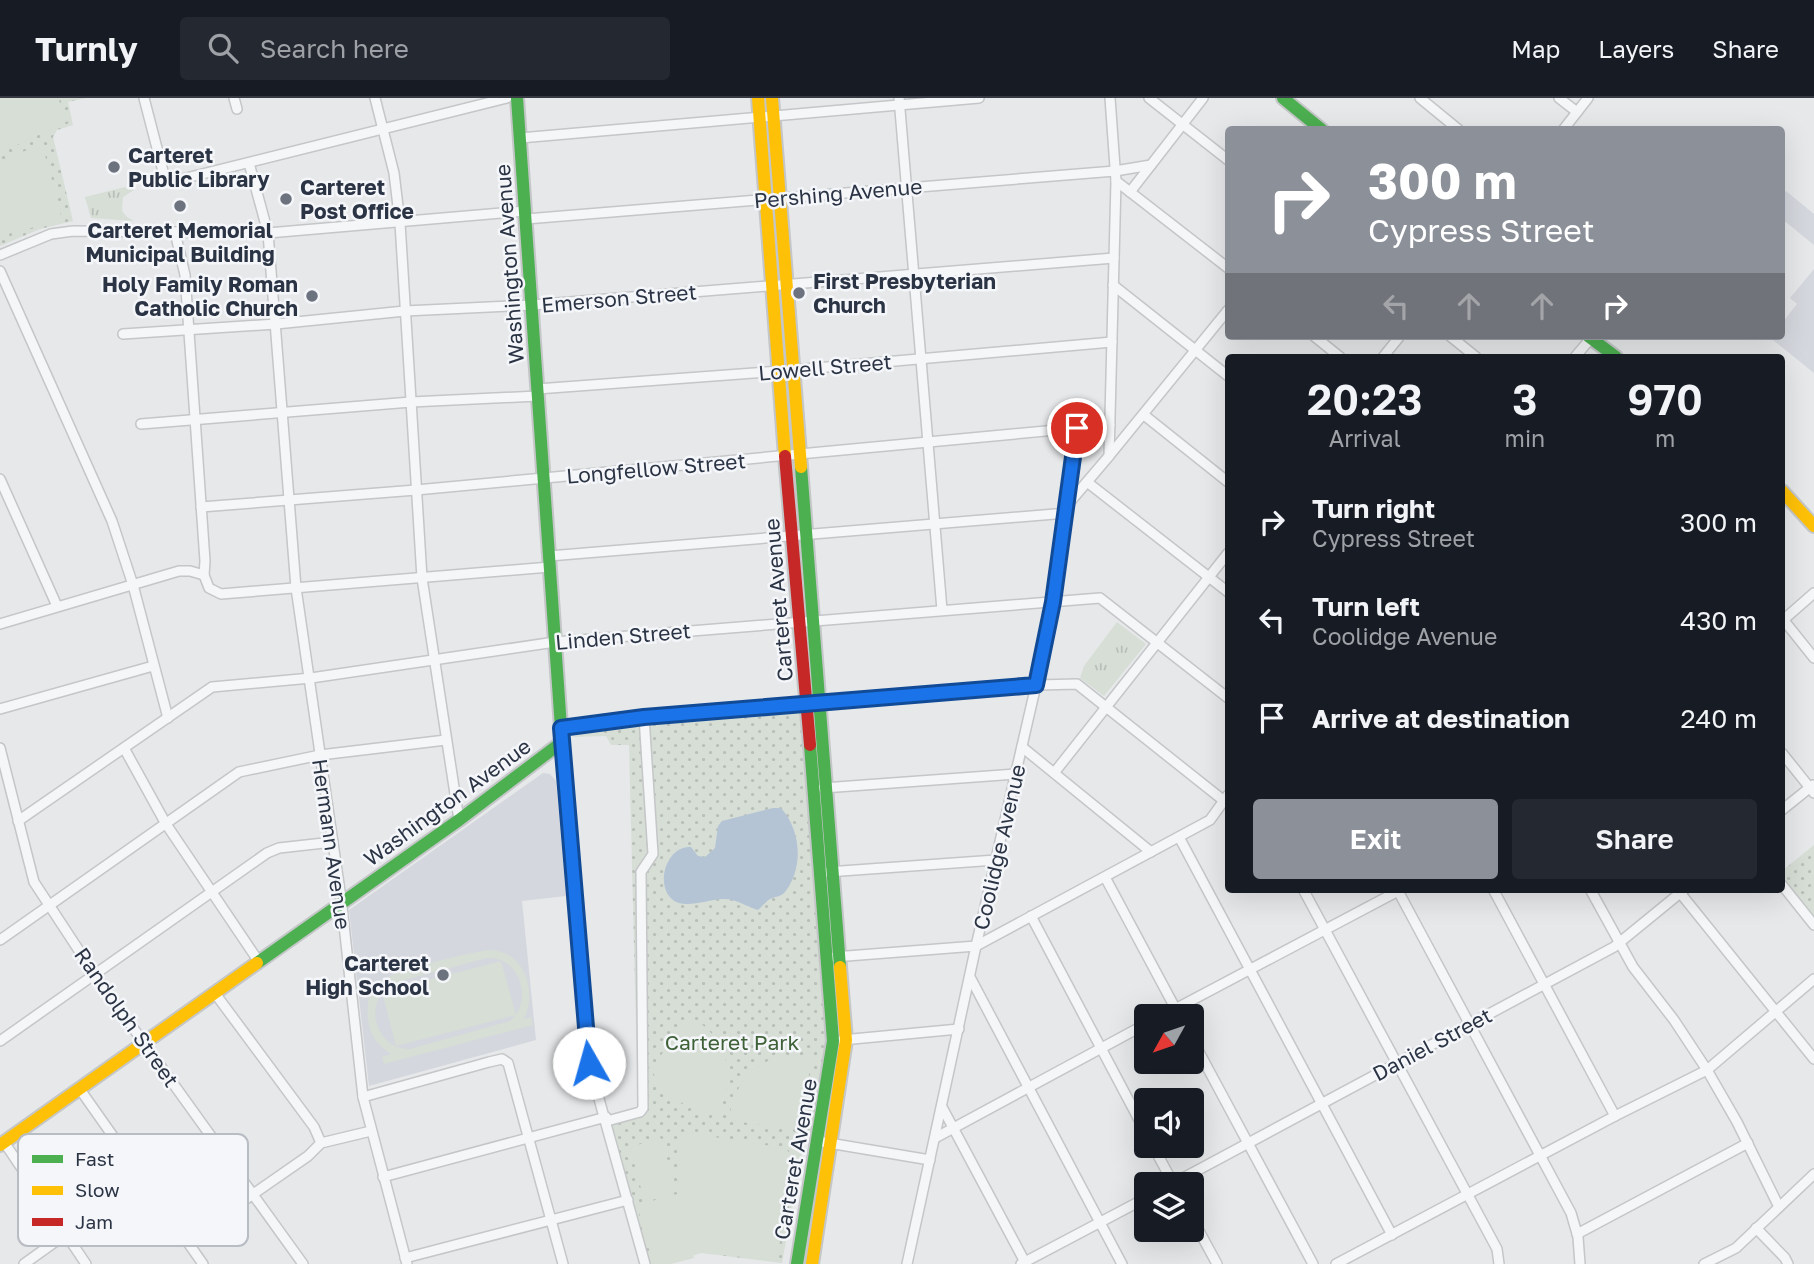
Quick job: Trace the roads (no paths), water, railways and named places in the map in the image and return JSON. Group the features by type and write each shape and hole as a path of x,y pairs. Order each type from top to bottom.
{"street":[{"path":"144,98 165,179 168,181 507,98"},
{"path":"234,98 237,109"},
{"path":"375,98 394,173 400,223 422,578 459,820"},
{"name":"Washington Avenue","path":"2,1143 459,820 562,735 517,98"},
{"name":"Carteret Avenue","path":"758,98 787,284 814,620 813,705"},
{"name":"Carteret Avenue","path":"772,98 773,285 791,538 799,621 813,705 821,788 834,871 840,956 839,1040 832,1143 812,1264"},
{"path":"520,138 774,116 900,101 979,98"},
{"path":"1109,456 1116,181 1110,98"},
{"path":"1149,98 1225,158"},
{"path":"1130,192 1203,98"},
{"path":"1283,98 1317,126"},
{"path":"1420,98 1454,126"},
{"path":"1559,98 1577,112"},
{"path":"1566,126 1588,98"},
{"path":"900,101 942,610"},
{"name":"Hermann Avenue","path":"249,163 268,233 296,588 341,903 363,1097 406,1261"},
{"name":"Pershing Avenue","path":"0,255 51,234 73,231 268,233 774,199 1115,171 1151,165"},
{"path":"1116,181 1225,266"},
{"path":"175,232 185,275 204,575 209,588 221,594 422,578 550,562 1067,509 1225,314"},
{"name":"Emerson Street","path":"123,334 1114,258"},
{"path":"0,271 102,497 132,584 168,718"},
{"path":"1114,285 1225,374"},
{"path":"1319,340 1336,354"},
{"path":"1386,354 1397,340"},
{"path":"1455,340 1472,354"},
{"path":"1593,340 1612,354"},
{"name":"Lowell Street","path":"141,424 1112,342"},
{"path":"1144,415 1225,480"},
{"name":"Longfellow Street","path":"201,507 416,491 1110,425"},
{"name":"Coolidge Avenue","path":"907,1264 1053,602 1077,428"},
{"path":"0,479 57,606"},
{"path":"1087,482 1225,590"},
{"path":"1785,494 1814,526"},
{"path":"1054,774 1225,557"},
{"path":"0,624 179,571 204,575"},
{"path":"1785,617 1814,593"},
{"name":"Linden Street","path":"18,821 212,687 309,677 555,642 1102,599 1225,696"},
{"path":"1785,623 1814,658"},
{"path":"0,709 153,666"},
{"path":"645,1264 589,1063 562,735 644,717 1036,685 1077,684 1225,798"},
{"path":"383,1177 640,1112 643,1106 642,872 653,854 644,717"},
{"path":"0,940 239,772 320,755 446,740"},
{"path":"1022,747 1151,852"},
{"name":"Randolph Street","path":"0,748 34,882 95,975 210,1134"},
{"path":"124,748 166,824 259,962"},
{"path":"1785,756 1813,788 1785,808"},
{"path":"821,788 1016,774"},
{"name":"Carteret Avenue","path":"797,1264 817,1141 839,1040 826,957 820,872 821,788"},
{"path":"826,957 976,946 1210,820 1225,802"},
{"path":"1179,837 1392,1235"},
{"path":"0,1041 267,853 279,848 332,842"},
{"path":"820,872 996,860"},
{"path":"1105,877 1173,1004"},
{"path":"1785,889 1814,925"},
{"path":"1305,893 1497,1249 1499,1264"},
{"path":"1191,1004 1394,893"},
{"path":"1401,893 1571,1213 1577,1234 1580,1264"},
{"path":"1495,893 1615,1116"},
{"path":"1592,893 1633,967 1674,1020 1707,1070 1748,1143 1779,1207"},
{"name":"Daniel Street","path":"1195,1172 1620,943 1678,893"},
{"path":"1683,893 1814,1059"},
{"path":"1031,916 1134,1110"},
{"path":"970,977 1122,1264"},
{"path":"1336,1264 1707,1070 1814,979"},
{"path":"214,992 314,1128 321,1143"},
{"path":"839,1040 959,1029"},
{"path":"935,1138 1134,1031"},
{"path":"363,1097 489,1062 502,1059 508,1063 563,1264"},
{"path":"1204,1062 1313,1264"},
{"path":"79,1088 112,1134"},
{"path":"942,1107 1024,1263 1134,1205"},
{"path":"248,1197 308,1156 321,1143 371,1131"},
{"path":"817,1141 930,1160"},
{"path":"2,1143 18,1166"},
{"path":"1577,1234 1748,1143"},
{"path":"1704,1264 1735,1248 1814,1174"},
{"name":"Randolph Street","path":"248,1187 303,1264"},
{"path":"406,1261 628,1200"},
{"path":"803,1223 818,1225"},
{"path":"1756,1228 1788,1264"},
{"path":"1204,1240 1217,1264"},
{"path":"24,1264 49,1246"},
{"path":"74,1246 86,1264"},
{"path":"191,1246 204,1264"}],"water":[{"path":"781,808 788,817 798,849 795,872 783,894 770,899 758,910 726,899 689,904 673,900 664,885 664,876 675,852 691,847 698,856 705,857 715,848 718,826 722,821"}],"place":[{"name":"Carteret Public Library","path":"114,167"},
{"name":"Carteret Post Office","path":"286,199"},
{"name":"Carteret Memorial Municipal Building","path":"180,206"},
{"name":"First Presbyterian Church","path":"799,293"},
{"name":"Holy Family Roman Catholic Church","path":"312,296"},
{"name":"Carteret High School","path":"443,975"}],"park label":[{"name":"Carteret Park","path":"732,1042"}]}
